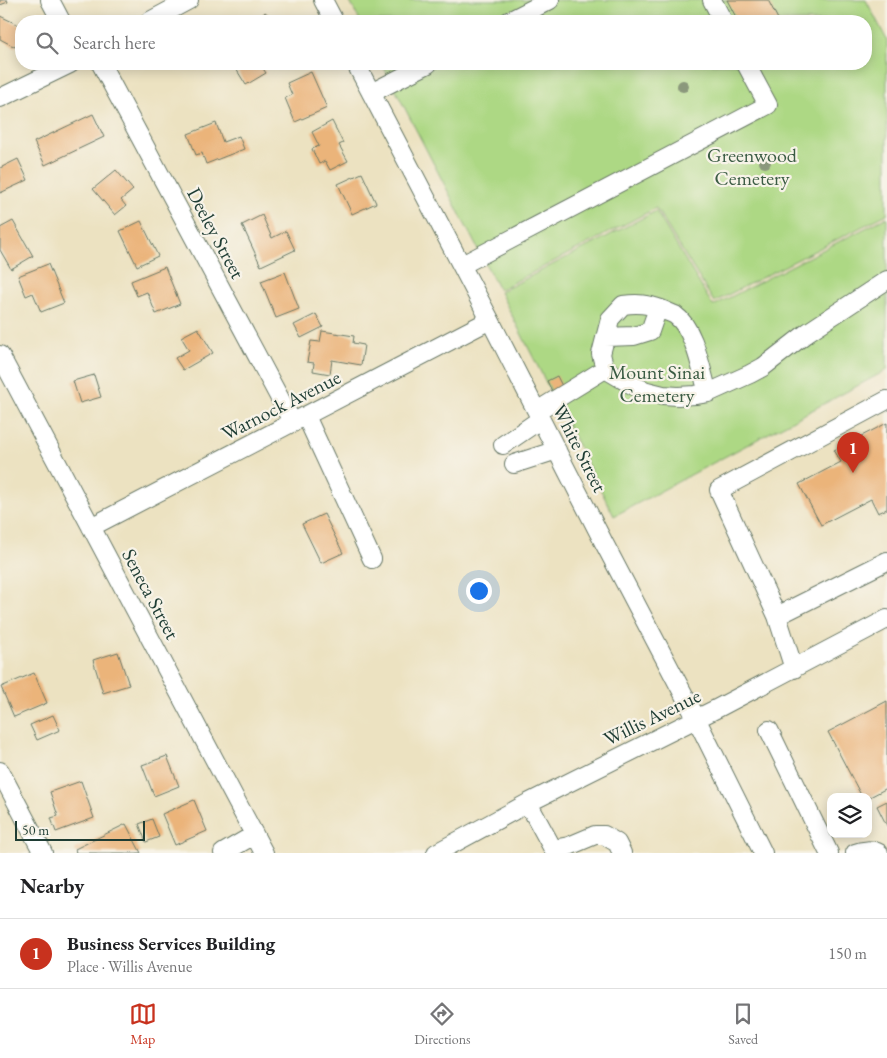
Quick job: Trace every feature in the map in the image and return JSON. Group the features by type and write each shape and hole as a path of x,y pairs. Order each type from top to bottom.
{"street":[{"path":"50,0 58,15"},
{"path":"161,15 189,0"},
{"path":"323,0 331,15"},
{"path":"521,15 550,0"},
{"path":"712,0 720,15"},
{"path":"0,98 58,70"},
{"name":"Deeley Street","path":"104,70 299,419 372,559"},
{"name":"White Street","path":"359,70 696,718 763,853"},
{"path":"371,93 416,70"},
{"path":"462,265 768,105 749,70"},
{"path":"708,393 690,332 674,315 643,304 623,305 610,319 601,354 605,369 647,391 663,395 678,396 708,393 763,367 808,332 887,280"},
{"path":"605,337 634,336 650,331 658,308"},
{"name":"Warnock Avenue","path":"91,527 490,320"},
{"name":"Seneca Street","path":"0,355 264,853"},
{"path":"503,445 539,415 605,369"},
{"path":"794,668 777,616 719,490 887,400"},
{"path":"514,464 557,450"},
{"path":"777,616 887,561"},
{"name":"Willis Avenue","path":"436,853 528,803 718,708 887,619"},
{"path":"769,730 829,853"},
{"path":"0,771 44,853"},
{"path":"528,803 548,851 569,846 595,835 604,835 616,843 622,853"},
{"path":"223,853 254,835"},
{"path":"855,853 867,850 879,853"}],"green space":[{"name":"Greenwood Cemetery","path":"349,0 866,0 887,40 887,214 714,302 656,208 499,290 385,70 872,70 872,15 357,15"},
{"name":"Mount Sinai Cemetery","path":"656,211 713,306 887,217 887,370 614,516 500,292"}],"building":[{"path":"0,0 7,0 8,2 0,5"},
{"path":"727,0 768,0 776,15 735,15"},
{"path":"0,16 15,23 15,47 0,39"},
{"path":"237,70 264,70 266,73 246,85"},
{"path":"311,72 327,108 295,122 285,98 292,95 287,83"},
{"path":"93,114 104,137 45,165 34,142"},
{"path":"332,121 343,143 339,145 348,161 330,170 325,161 319,164 312,149 319,146 312,132"},
{"path":"216,123 223,142 239,136 244,149 206,164 202,153 196,155 188,134"},
{"path":"18,159 28,180 0,193 0,168"},
{"path":"116,170 133,190 121,200 126,206 115,215 93,189"},
{"path":"362,173 376,203 352,214 338,184"},
{"path":"262,215 272,238 286,231 295,250 261,266 242,225"},
{"path":"13,221 33,256 11,269 0,250 0,228"},
{"path":"141,221 158,256 137,266 120,231"},
{"path":"48,264 64,303 41,312 33,293 26,296 18,276"},
{"path":"165,267 180,304 156,314 147,292 137,296 131,281"},
{"path":"285,272 299,309 276,318 261,281"},
{"path":"316,314 323,327 301,338 294,325"},
{"path":"198,328 213,353 183,370 175,358 189,350 181,337"},
{"path":"322,331 354,336 353,343 364,345 361,365 332,360 330,374 313,371 314,363 307,362 311,341 320,342"},
{"path":"94,375 101,397 80,403 73,381"},
{"path":"557,376 563,388 552,391 547,381"},
{"path":"887,423 887,509 878,513 871,499 821,525 799,484 841,462 834,450"},
{"path":"324,514 343,553 321,563 302,524"},
{"path":"118,652 129,685 103,693 93,660"},
{"path":"34,673 47,703 14,717 1,687"},
{"path":"887,701 887,788 872,796 872,793 860,793 828,732"},
{"path":"53,715 60,730 37,740 30,725"},
{"path":"167,756 179,786 154,796 142,765"},
{"path":"81,781 94,818 56,832 51,818 58,816 50,792"},
{"path":"194,800 207,831 175,845 162,814"},
{"path":"887,801 887,826 877,806"},
{"path":"152,819 159,837 146,842 139,824"},
{"path":"126,824 141,853 76,853 75,849"}],"place":[{"name":"Business Services Building","path":"853,473"}]}
